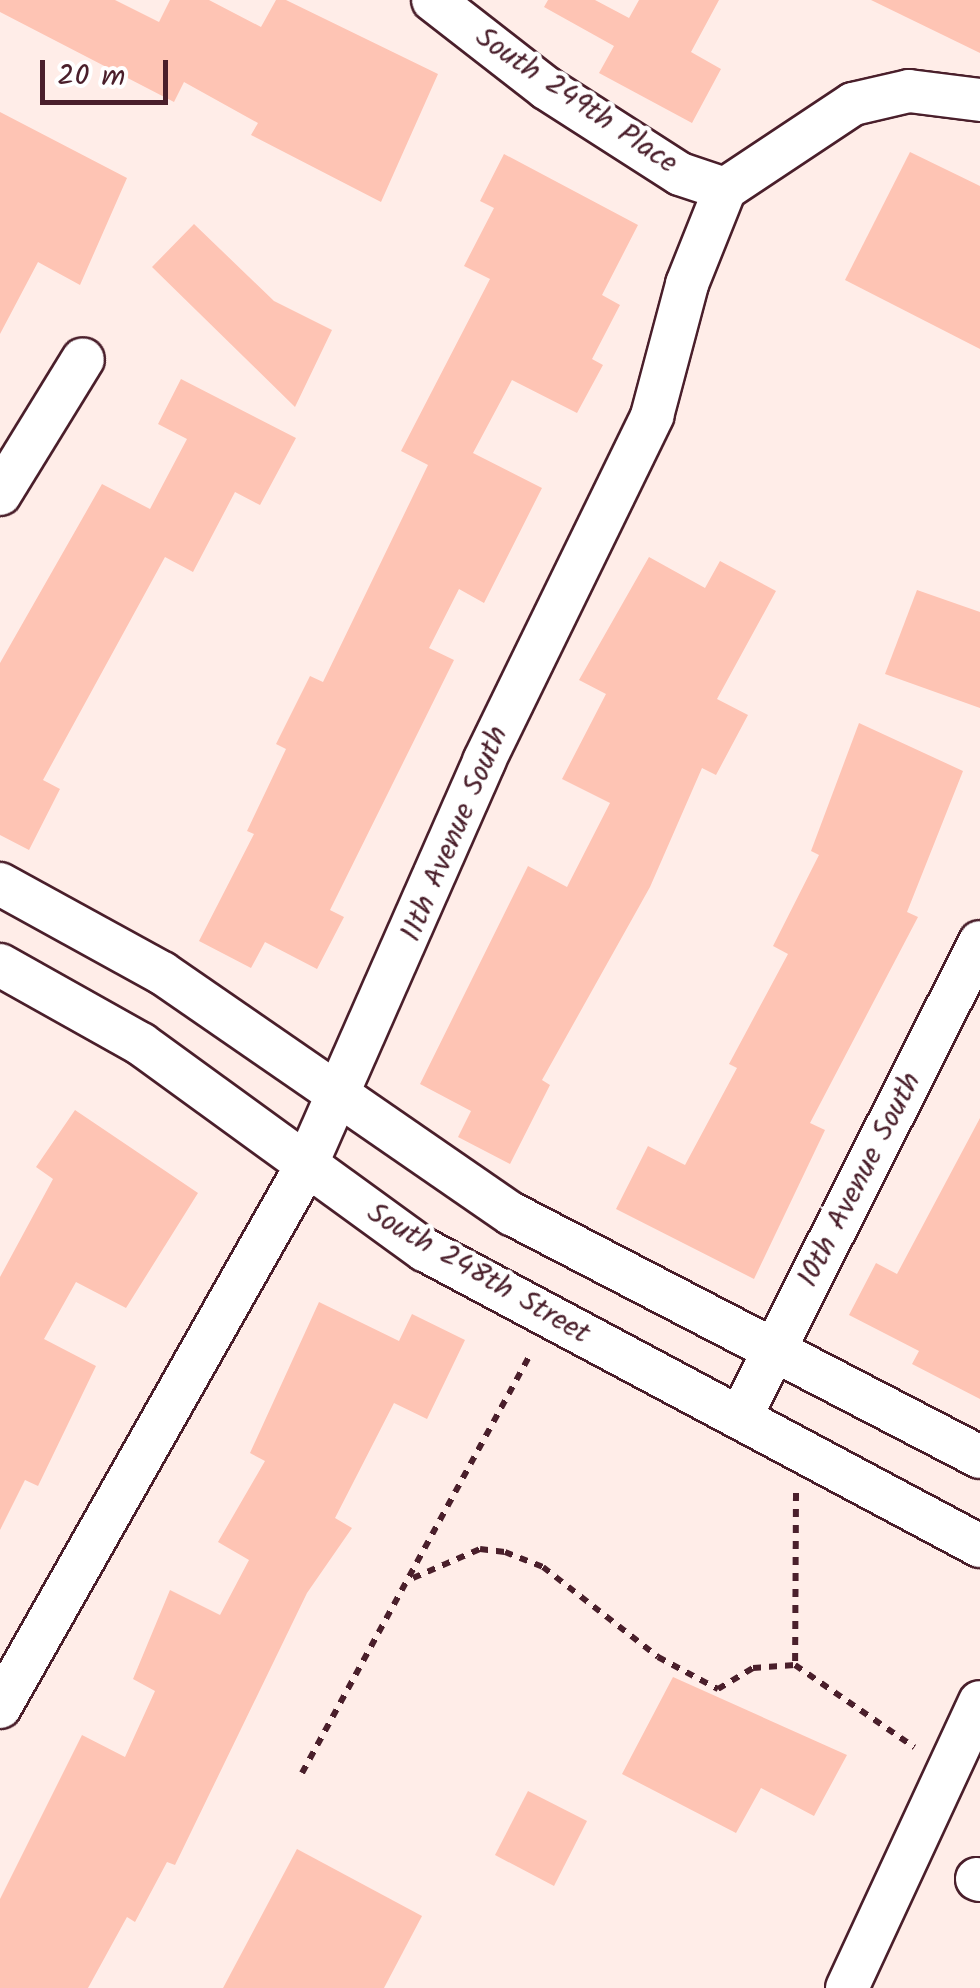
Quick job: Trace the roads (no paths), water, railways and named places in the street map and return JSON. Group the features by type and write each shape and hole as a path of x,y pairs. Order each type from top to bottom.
{"street":[{"name":"South 249th Place","path":"433,0 546,88 680,174 725,189"},
{"path":"725,189 853,104 910,91 980,100"},
{"name":"11th Avenue South","path":"0,1707 304,1170 484,761 652,416 687,284 725,189"},
{"path":"0,494 83,359"},
{"path":"0,884 162,974 512,1214 980,1456"},
{"name":"10th Avenue South","path":"740,1418 980,942"},
{"name":"South 248th Street","path":"0,965 141,1044 304,1170 550,1317 980,1546"},
{"path":"847,1988 980,1702"}]}
